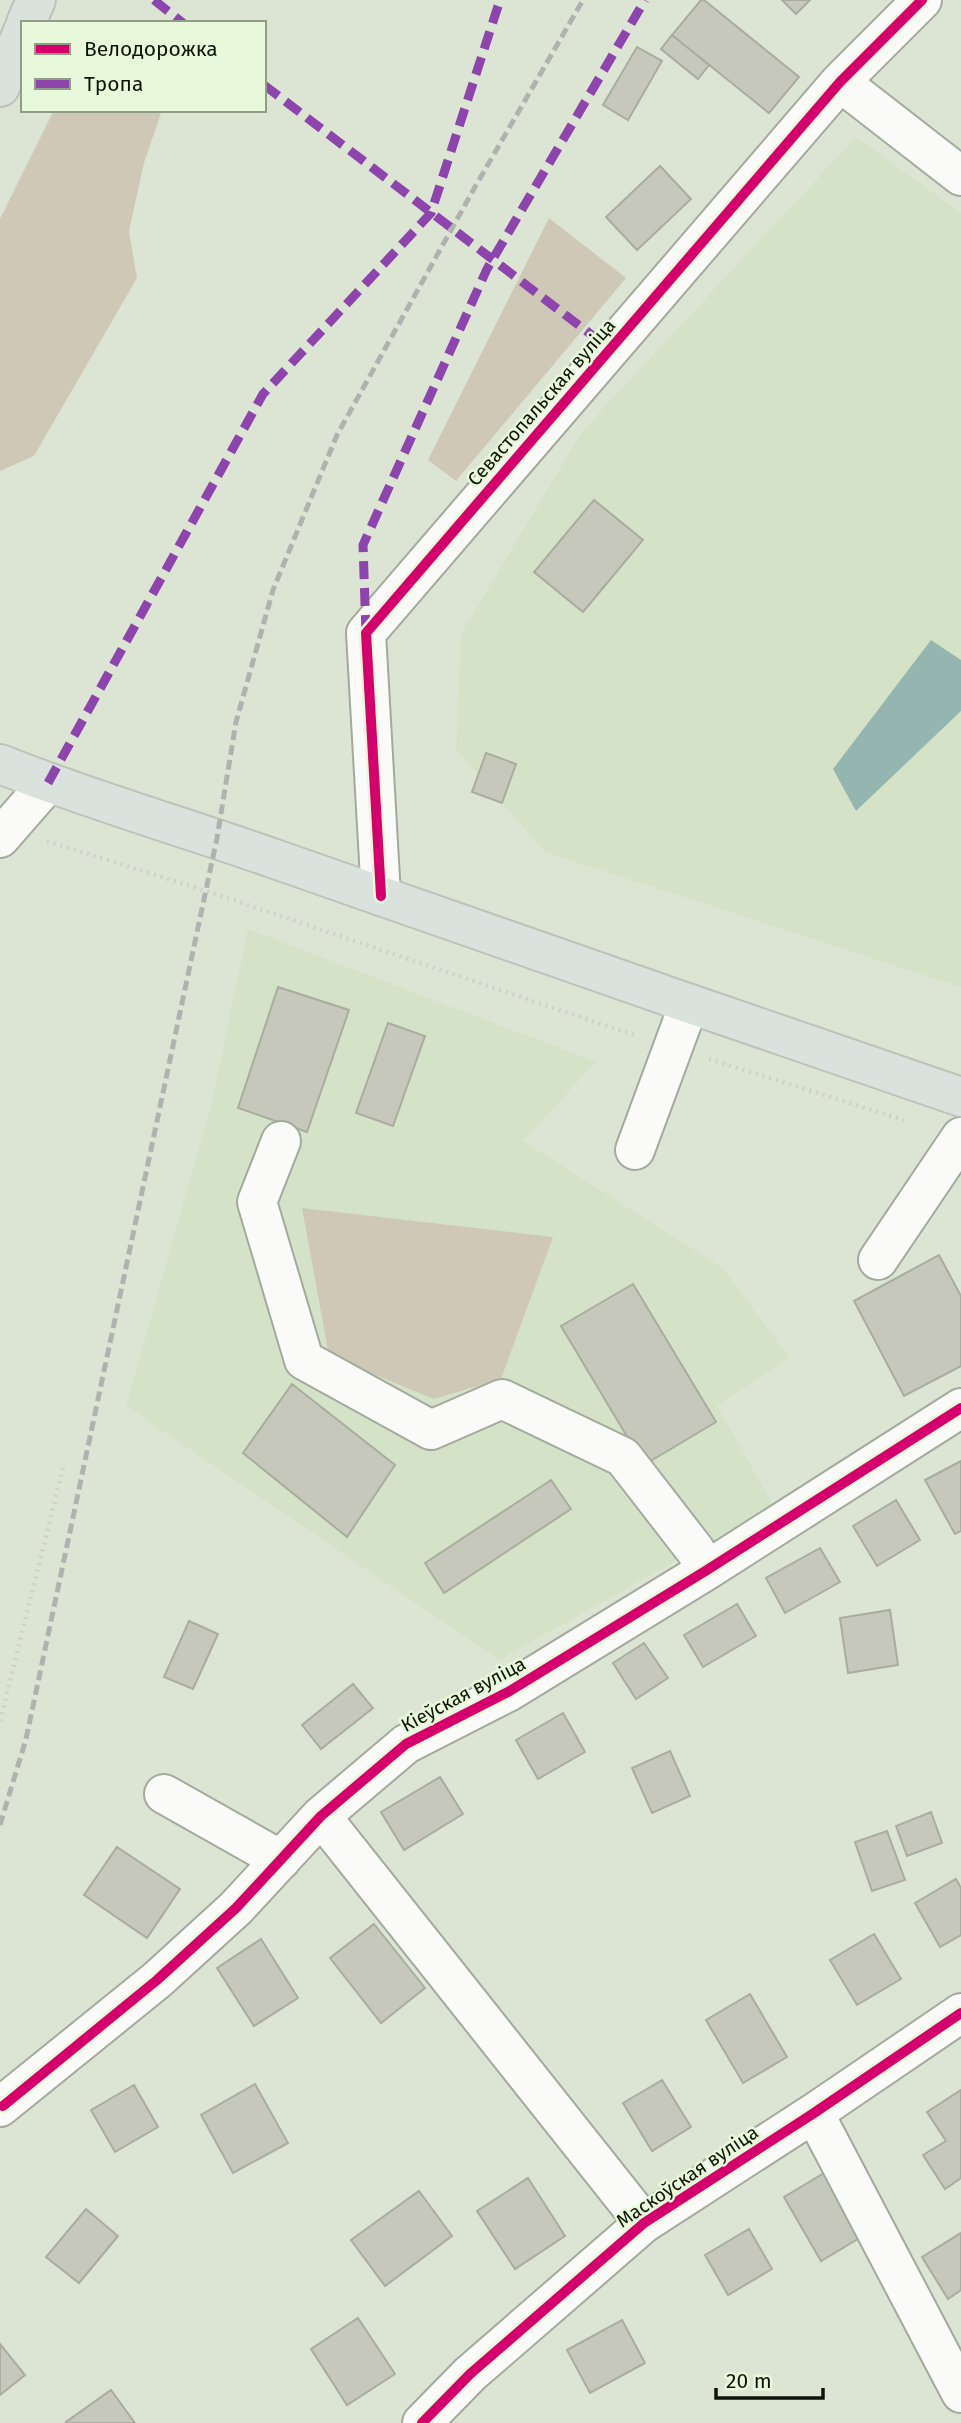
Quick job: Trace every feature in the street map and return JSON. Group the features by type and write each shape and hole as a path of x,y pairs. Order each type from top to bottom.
{"main road":[{"path":"27,21 36,0"},
{"path":"0,87 21,37"},
{"path":"0,764 48,783 217,838 961,1097"}],"street":[{"name":"Севастопальская вуліца","path":"381,896 366,632 840,82 922,0"},
{"path":"840,82 961,176"},
{"path":"4,833 48,783"},
{"path":"635,1150 689,1004"},
{"path":"878,1260 961,1137"},
{"path":"281,1141 257,1202 304,1360 430,1430 502,1399 623,1457 695,1550 707,1570"},
{"name":"Кіеўская вуліца","path":"1,2112 157,1980 236,1908 321,1816 406,1744 508,1692 707,1570 961,1408"},
{"path":"164,1794 281,1860"},
{"path":"321,1816 644,2223"},
{"name":"Маскоўская вуліца","path":"422,2423 470,2374 644,2223 961,2013"},
{"path":"814,2112 961,2393"}],"path":[{"path":"4,833 206,891 673,1048 908,1122"},
{"path":"0,1721 63,1468"}],"shaded area":[{"path":"53,112 161,112 144,163 129,231 137,278 34,456 0,471 0,219"},
{"path":"856,137 961,213 961,987 545,852 456,749 461,634 583,430"},
{"path":"549,218 626,278 456,481 428,460"},
{"path":"248,929 596,1062 523,1141 723,1268 789,1357 717,1406 774,1506 499,1660 126,1406 212,1102"},
{"path":"302,1208 553,1237 501,1379 434,1399 329,1356"}],"water":[{"path":"931,640 961,660 961,711 856,811 833,769"}],"building":[{"path":"701,0 799,77 769,113 672,35"},
{"path":"782,0 810,0 796,14"},
{"path":"672,35 709,65 698,79 661,49"},
{"path":"637,47 662,61 628,120 603,105"},
{"path":"660,166 691,199 637,250 606,217"},
{"path":"594,500 643,540 583,612 534,572"},
{"path":"486,753 516,764 502,803 472,792"},
{"path":"278,987 349,1010 307,1132 238,1108"},
{"path":"388,1023 425,1036 393,1126 356,1113"},
{"path":"939,1255 961,1296 961,1366 904,1396 854,1301"},
{"path":"633,1284 716,1422 644,1465 561,1326"},
{"path":"292,1384 395,1465 347,1537 243,1453"},
{"path":"961,1461 961,1531 955,1534 925,1480"},
{"path":"551,1480 571,1509 444,1593 425,1563"},
{"path":"896,1500 920,1540 877,1566 853,1526"},
{"path":"820,1548 840,1582 785,1613 766,1578"},
{"path":"737,1604 756,1636 703,1667 684,1635"},
{"path":"890,1610 898,1665 848,1673 840,1618"},
{"path":"189,1621 218,1634 193,1689 164,1677"},
{"path":"644,1643 668,1678 636,1699 613,1663"},
{"path":"353,1684 373,1708 321,1749 302,1725"},
{"path":"563,1713 585,1752 538,1779 516,1740"},
{"path":"670,1751 690,1796 652,1813 632,1768"},
{"path":"440,1777 463,1814 404,1850 381,1812"},
{"path":"931,1812 942,1843 907,1856 896,1826"},
{"path":"887,1831 905,1880 872,1891 855,1842"},
{"path":"117,1847 180,1889 147,1938 84,1895"},
{"path":"956,1879 961,1888 961,1935 940,1947 915,1903"},
{"path":"374,1924 425,1988 381,2023 330,1958"},
{"path":"874,1934 901,1979 857,2005 830,1960"},
{"path":"261,1939 298,1998 254,2026 217,1968"},
{"path":"750,1994 787,2057 743,2083 706,2020"},
{"path":"662,2080 691,2127 652,2151 623,2103"},
{"path":"255,2084 288,2143 233,2173 201,2115"},
{"path":"134,2085 158,2127 115,2152 91,2110"},
{"path":"961,2090 961,2178 945,2189 923,2155 946,2141 927,2112"},
{"path":"826,2172 863,2236 821,2261 784,2197"},
{"path":"528,2178 565,2236 515,2269 477,2211"},
{"path":"419,2191 452,2236 385,2286 351,2240"},
{"path":"86,2209 118,2236 79,2283 46,2257"},
{"path":"749,2229 772,2269 728,2295 705,2255"},
{"path":"961,2233 961,2290 948,2299 922,2257"},
{"path":"358,2318 395,2374 347,2405 311,2349"},
{"path":"622,2320 645,2363 590,2393 567,2350"},
{"path":"0,2344 25,2375 0,2395"},
{"path":"111,2390 135,2423 66,2422"}],"railway":[{"path":"0,1825 26,1739 217,838 236,722 273,590 337,435 583,0"}],"marked path":[{"path":"154,0 180,21"},
{"path":"48,783 263,394 431,213 500,0"},
{"path":"366,633 363,545 487,269 645,0"},
{"path":"266,87 610,349"}],"cycle path":[{"path":"381,896 366,633 840,82 922,0"},
{"path":"3,2106 157,1980 236,1908 321,1816 406,1744 508,1692 707,1570 961,1408"},
{"path":"422,2423 470,2374 644,2223 814,2113 961,2013"}]}
